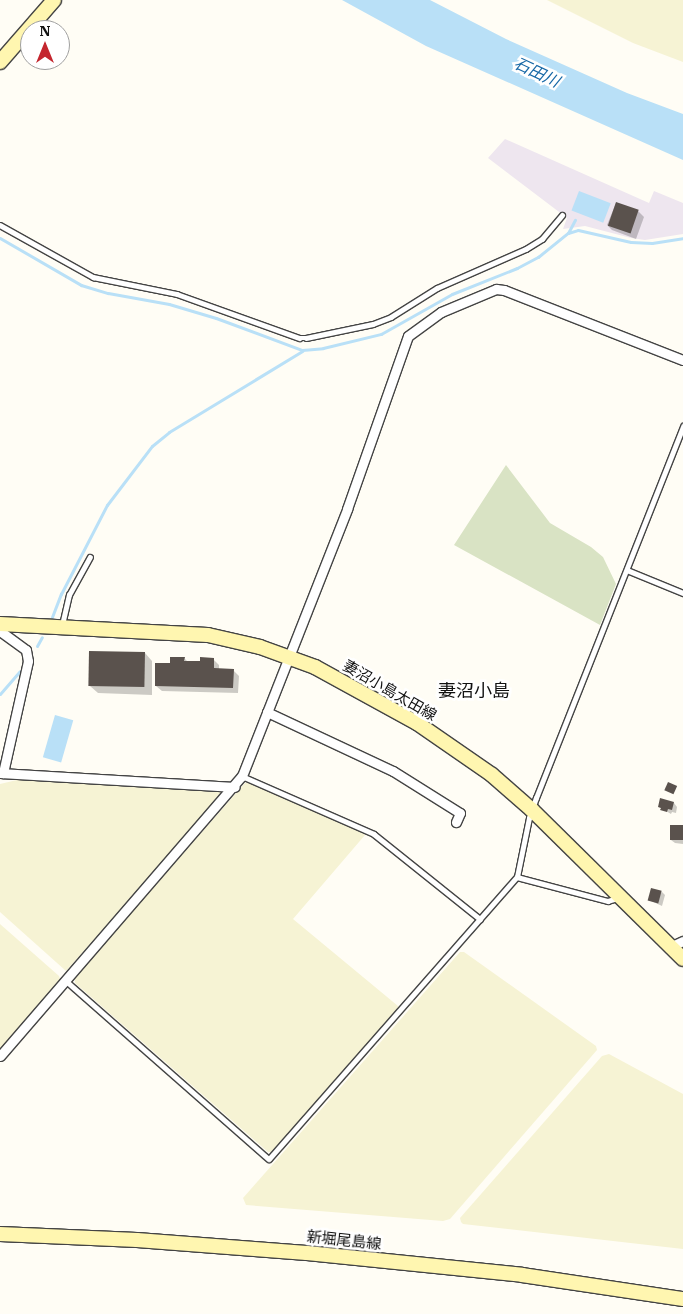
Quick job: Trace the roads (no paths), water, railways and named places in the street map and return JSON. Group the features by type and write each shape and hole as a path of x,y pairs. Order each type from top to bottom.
{"main road":[{"path":"0,62 54,0"},
{"name":"妻沼小島太田線","path":"0,624 208,635 289,656 332,676 417,723 473,761 532,810 618,897 677,944 683,959"},
{"name":"新堀尾島線","path":"0,1234 137,1240 278,1250 458,1267 683,1299"}],"street":[{"path":"0,1056 64,979 235,787 242,776 347,509 408,336 441,312 496,289 504,290 683,360"},
{"path":"0,631 26,650 28,661 1,773 235,787"},
{"path":"267,712 393,771 460,813 456,822"}],"lane":[{"path":"0,225 93,277 177,294 299,338 306,338 373,324 391,317 437,288 526,249 542,238 562,215"},
{"path":"64,979 269,1159 517,876 532,810 683,426"},
{"path":"62,626 70,595 90,557"},
{"path":"627,570 683,593"},
{"path":"242,776 374,834 480,919"},
{"path":"517,876 608,900 618,897"}],"water":[{"name":"石田川","path":"342,0 430,0 506,39 627,93 683,114 683,160 426,46"},
{"path":"579,191 611,203 603,223 571,211"},
{"path":"55,715 73,720 61,763 43,757"}],"waterway":[{"path":"568,233 575,220"},
{"path":"0,238 81,285 108,293 169,304 216,318 302,350 323,348 381,334 452,294 517,268 538,257 568,233 578,230 631,242 652,243 683,238"},
{"path":"52,617 61,594 107,505 152,446 169,432 302,351"},
{"path":"37,646 42,637"},
{"path":"0,694 20,671"}],"district":[{"name":"妻沼小島","path":"474,691"}]}
